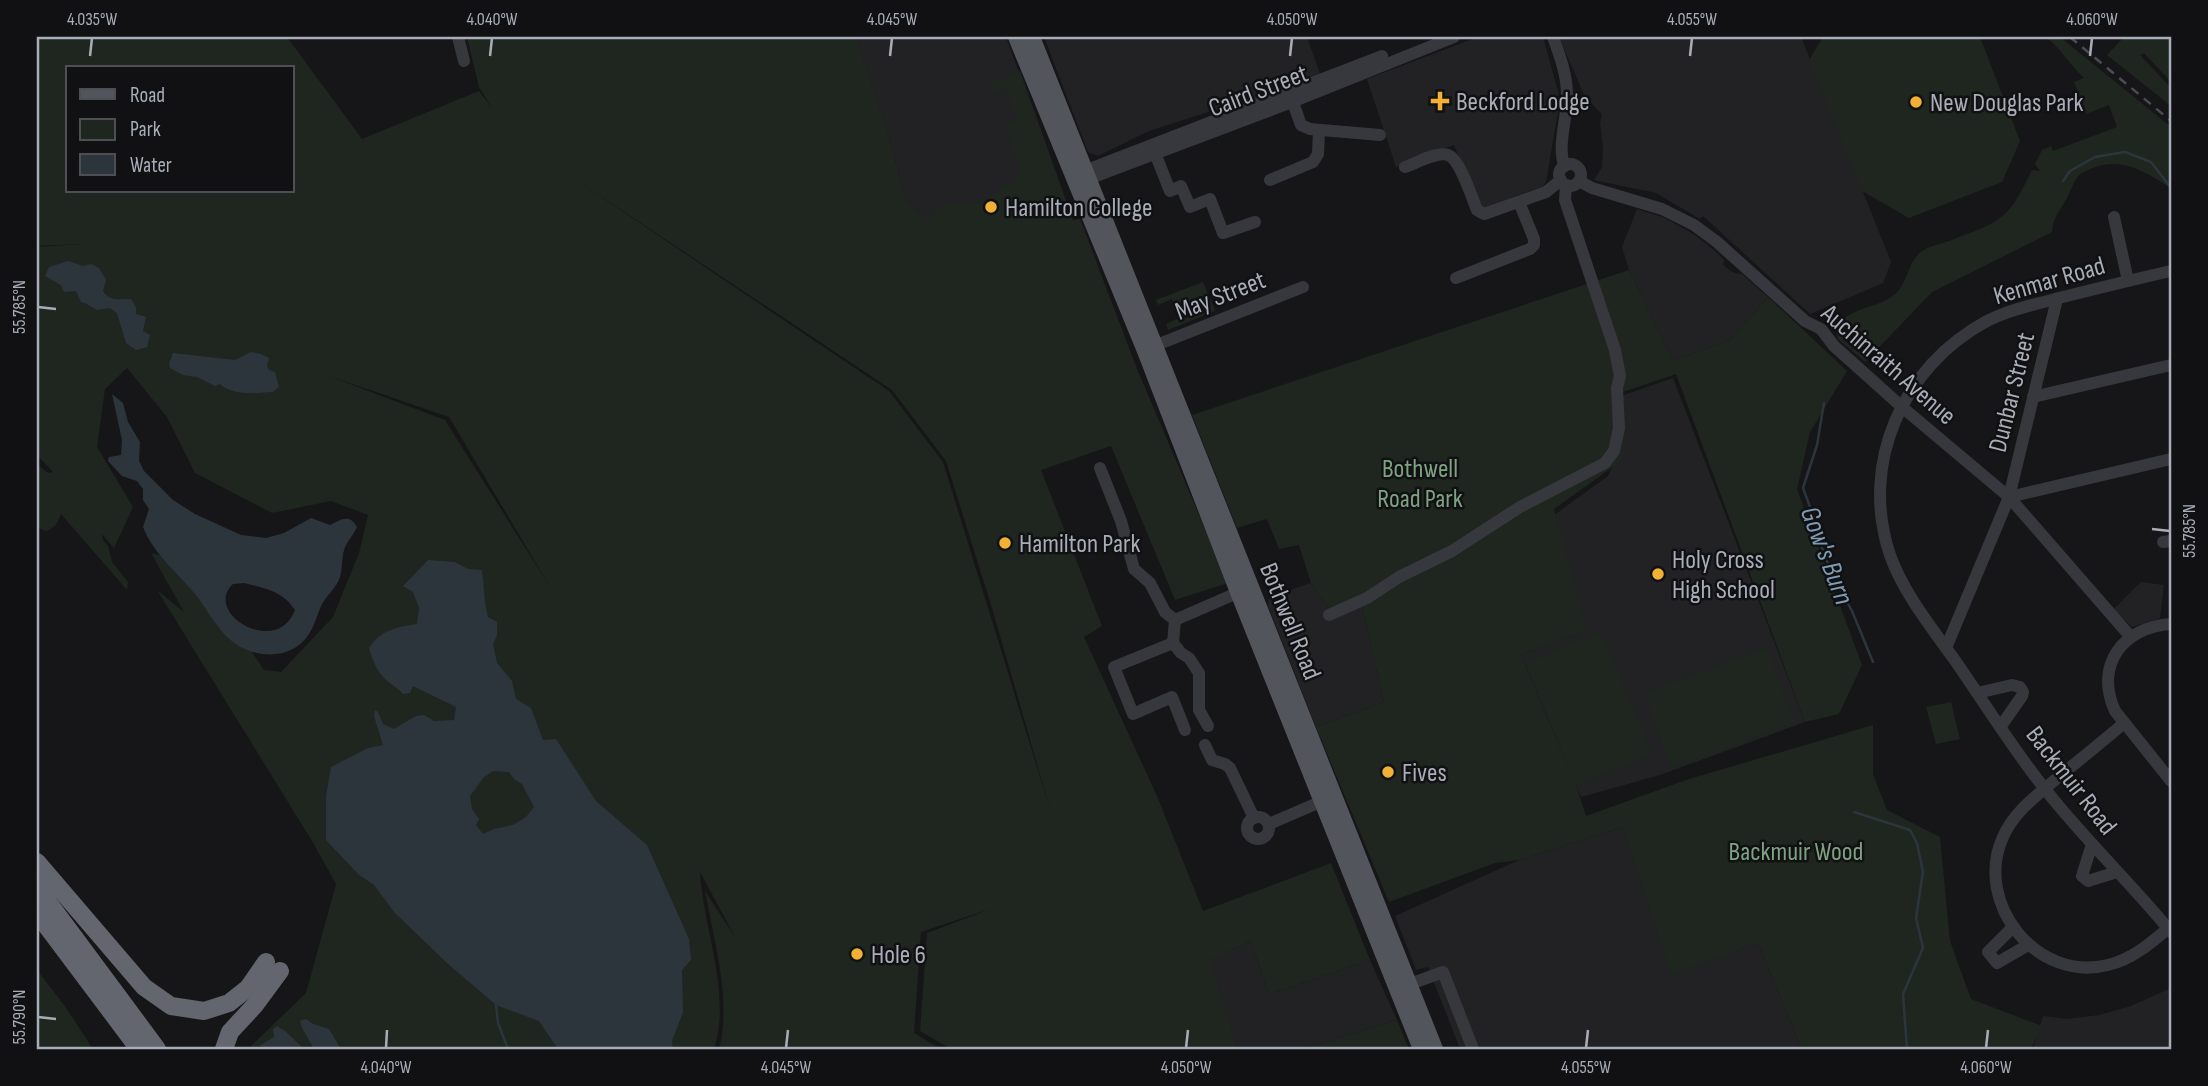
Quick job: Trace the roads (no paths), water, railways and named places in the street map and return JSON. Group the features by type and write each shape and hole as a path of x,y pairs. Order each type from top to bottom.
{"highway":[{"path":"37,862 144,987 171,1006 204,1011 229,1003 273,967 255,1005 230,1032 224,1049"},
{"path":"37,887 157,1049"},
{"path":"37,914 138,1049"}],"main road":[{"name":"Bothwell Road","path":"1017,37 1081,177"},
{"name":"Bothwell Road","path":"1032,37 1081,177 1376,916 1403,987 1421,1049"},
{"name":"Bothwell Road","path":"1403,987 1435,1049"}],"street":[{"path":"458,37 464,61"},
{"path":"1553,37 1567,86 1561,156 1565,166"},
{"name":"Caird Street","path":"1291,97 1427,38"},
{"name":"Caird Street","path":"1081,177 1450,38"},
{"path":"1291,97 1301,125 1319,130 1380,135"},
{"path":"1270,180 1313,162 1318,154 1319,130"},
{"path":"1154,149 1170,191 1181,186 1190,207 1210,199 1223,233 1255,222"},
{"path":"1329,615 1367,598 1404,569 1452,551 1520,507 1605,463 1614,451 1619,428 1617,388 1620,376 1615,351 1565,200 1563,183 1560,171 1573,164 1577,167 1581,174 1579,181 1573,186 1563,183 1487,214 1480,212 1455,160 1448,155 1438,155 1405,167"},
{"name":"Auchinraith Avenue","path":"1579,181 1592,188 1662,209 1694,225 1717,242 1805,321 1821,329 1834,346 1902,407 2009,497 2130,636"},
{"path":"1456,278 1530,249 1534,245 1520,202"},
{"path":"2114,218 2128,281"},
{"name":"Kenmar Road","path":"1947,648 1898,573 1890,556 1880,516 1883,462 1890,432 1902,407 1929,367 1954,342 1988,321 2057,299 2171,271"},
{"name":"May Street","path":"1150,349 1303,287"},
{"name":"Dunbar Street","path":"1947,648 2009,497 2057,299"},
{"path":"2033,397 2171,365"},
{"path":"2009,497 2171,459"},
{"path":"1100,468 1121,521 1134,569 1150,583 1166,612 1175,620"},
{"path":"1175,620 1244,590"},
{"path":"1175,620 1173,643 1189,658 1199,673 1199,710 1208,726"},
{"path":"2171,624 2159,625 2130,636 2114,657 2108,684 2110,700 2123,724 2171,781"},
{"path":"1173,643 1114,667 1133,713 1171,697 1182,724 1199,710"},
{"name":"Backmuir Road","path":"1947,648 2045,789 2170,929"},
{"path":"1977,693 2012,685 2020,687 2022,696 2001,726"},
{"path":"2123,724 2045,789 2010,824 2002,839 1997,858 1995,876 1998,893 2003,912 2028,944 2048,958 2072,965 2106,966 2137,953 2170,929"},
{"path":"1205,745 1212,760 1230,768 1254,818"},
{"path":"1269,824 1328,798"},
{"path":"1261,817 1269,824 1267,835 1262,838 1254,838 1249,834 1248,827 1254,818 1261,817"},
{"path":"2092,844 2082,876 2088,881 2117,872"},
{"path":"2013,926 1988,952 1997,963 2028,944"},
{"path":"1403,987 1443,972 1473,1049"}],"water":[{"path":"68,261 83,266 91,264 99,268 106,280 103,291 106,295 115,299 131,299 136,307 136,314 146,317 143,331 150,335 147,347 136,350 126,343 117,313 110,308 97,310 81,302 76,291 64,292 61,285 45,276 49,267"},
{"path":"251,352 269,358 267,366 275,372 279,387 273,392 245,393 220,384 215,386 197,377 183,375 170,368 169,364 173,353 235,360"},
{"path":"112,394 123,403 128,422 140,442 139,461 144,471 173,500 195,514 241,535 266,538 284,533 311,518 330,525 345,519 354,523 357,527 344,549 339,581 322,604 311,631 301,643 282,653 259,653 237,645 224,634 148,537 143,527 149,509 143,500 143,489 137,481 122,476 108,461 109,457 121,455 122,440","holes":["244,583 272,591 285,598 295,610 286,624 273,630 259,631 234,618 227,607 226,595 233,584"]},
{"path":"428,560 455,562 468,569 482,570 488,617 497,622 497,635 493,644 497,663 512,681 516,699 531,708 543,740 556,739 596,801 647,845 689,939 691,960 682,970 683,1012 672,1041 673,1049 558,1049 539,1021 496,1005 447,963 394,912 374,885 359,875 326,840 326,796 331,767 368,748 383,745 374,716 375,710 383,724 394,729 416,716 424,715 434,721 454,720 456,707 413,686 410,693 403,694 382,676 372,658 369,648 384,633 417,624 419,608 413,592 403,586","holes":["493,771 509,772 522,784 534,807 526,817 513,825 483,834 476,825 479,819 472,809 470,796 484,777"]},
{"path":"306,1019 329,1029 341,1049 314,1049 300,1021"},
{"path":"277,1026 304,1049 271,1049 259,1046 274,1037 273,1029"}],"waterway":[{"path":"2063,181 2070,171 2095,157 2125,152 2151,162 2171,188"},
{"name":"Gow's Burn","path":"1824,403 1817,445 1803,488 1833,577 1852,611 1873,662"},
{"path":"1854,812 1910,830 1917,843 1923,872 1916,918 1923,948 1903,994 1907,1049"},
{"path":"496,1005 498,1023 508,1049"}],"railway":[{"path":"2070,37 2171,121"}],"place":[{"name":"Beckford Lodge","path":"1440,101"},
{"name":"New Douglas Park","path":"1916,102"},
{"name":"Hamilton College","path":"991,207"},
{"name":"Hamilton Park","path":"1005,543"},
{"name":"Holy Cross High School","path":"1658,574"},
{"name":"Fives","path":"1388,772"},
{"name":"Hole 6","path":"857,954"}],"park label":[{"name":"Bothwell Road Park","path":"1420,483"},
{"name":"Backmuir Wood","path":"1796,851"}]}
